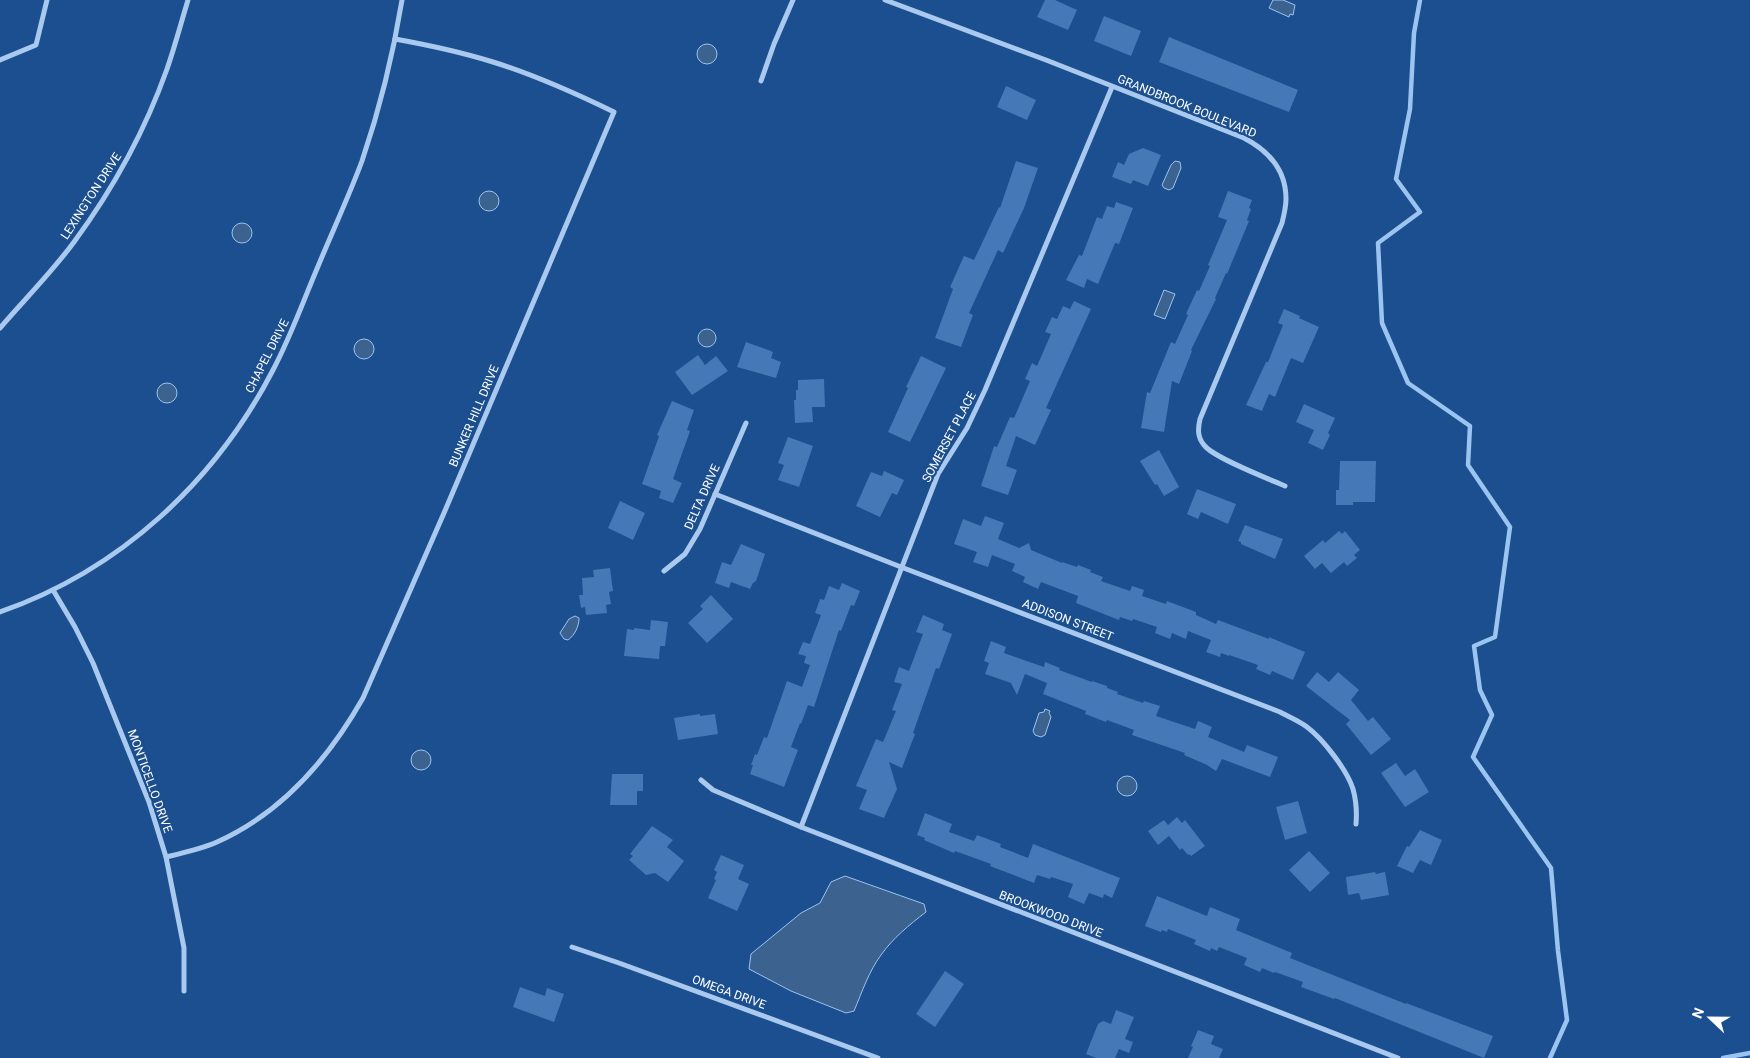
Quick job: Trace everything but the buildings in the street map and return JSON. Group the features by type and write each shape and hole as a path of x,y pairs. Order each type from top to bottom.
{"street":[{"path":"0,60 36,45 48,0"},
{"name":"LEXINGTON DRIVE","path":"0,328 73,244 111,188 132,150 149,113 167,69 188,0"},
{"name":"CHAPEL DRIVE","path":"0,612 53,590 102,563 136,539 168,512 197,481 225,446 251,408 273,371 291,332 354,182 382,98 402,0"},
{"path":"761,81 774,44 793,0"},
{"name":"GRANDBROOK BOULEVARD","path":"885,0 1244,138 1259,146 1270,156 1284,182 1286,201 1282,223 1200,418 1198,428 1199,437 1208,450 1285,486"},
{"name":"BUNKER HILL DRIVE","path":"166,857 189,852 218,842 262,815 303,780 327,754 347,726 363,698 614,112 536,76 449,50 395,39"},
{"name":"SOMERSET PLACE","path":"801,827 938,474 967,428 1112,87"},
{"name":"DELTA DRIVE","path":"664,570 685,554 700,529 746,423"},
{"name":"ADDISON STREET","path":"715,494 1284,714 1308,728 1325,745 1342,768 1353,788 1357,812 1356,824"},
{"name":"MONTICELLO DRIVE","path":"53,590 75,627 93,663 149,802 166,857 184,948 184,991"},
{"name":"BROOKWOOD DRIVE","path":"702,780 713,790 801,827 1398,1058"},
{"name":"OMEGA DRIVE","path":"572,948 612,960 878,1058"}],"water":[{"path":"1273,0 1283,0 1295,5 1293,15 1290,14 1289,17 1269,8"},
{"path":"707,44 714,47 717,54 714,61 707,64 700,61 697,54 700,47"},
{"path":"1175,161 1180,162 1181,168 1173,188 1169,190 1162,185 1171,165"},
{"path":"489,191 496,194 499,201 496,208 489,211 482,208 479,201 482,194"},
{"path":"242,223 249,226 252,233 249,240 242,243 235,240 232,233 235,226"},
{"path":"1164,290 1175,294 1165,319 1154,315"},
{"path":"703,329 711,329 716,334 714,345 703,347 698,342 698,334"},
{"path":"364,339 371,342 374,349 371,356 364,359 357,356 354,349 357,342"},
{"path":"167,383 174,386 177,393 174,400 167,403 160,400 157,393 160,386"},
{"path":"575,616 579,618 576,630 568,640 564,639 560,633 569,619"},
{"path":"1045,709 1050,711 1051,717 1045,735 1041,737 1035,735 1033,731 1039,713 1044,712"},
{"path":"421,750 428,753 431,760 428,767 421,770 414,767 411,760 414,753"},
{"path":"1127,776 1134,779 1137,786 1134,793 1127,796 1120,793 1117,786 1120,779"},
{"path":"845,876 924,904 926,912 902,932 886,949 869,975 854,1011 846,1013 791,991 749,969 751,954 801,913 820,903 831,882"}],"waterway":[{"path":"1420,0 1414,33 1410,109 1396,179 1420,212 1378,243 1382,323 1408,383 1470,426 1468,465 1510,527 1495,637 1474,646 1480,690 1492,715 1473,757 1551,868 1558,951 1567,1020 1550,1058"},
{"path":"1723,1058 1750,1053"}]}
